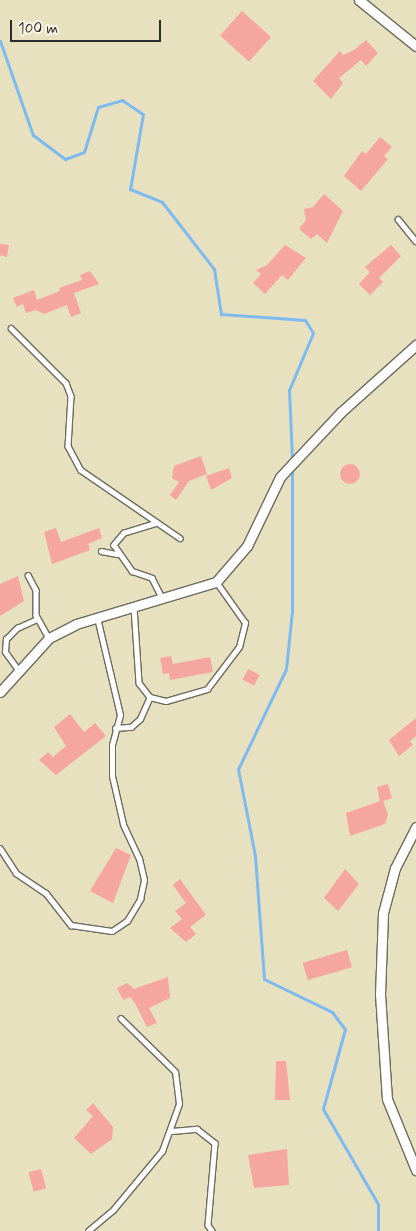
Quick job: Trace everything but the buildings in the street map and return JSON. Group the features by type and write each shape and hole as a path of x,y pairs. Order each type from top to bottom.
{"street":[{"path":"361,1 416,46"},
{"path":"0,692 49,638 96,618 216,582 247,546 280,477 341,412 416,345"},
{"path":"416,827 389,887 380,938 380,985 387,1099 416,1170"}],"lane":[{"path":"398,219 416,241"},
{"path":"11,328 66,383 71,396 68,446 81,470 180,538"},
{"path":"157,524 119,536 114,545 117,554 132,572 152,578 163,599"},
{"path":"101,551 117,554"},
{"path":"28,575 36,590 37,619 49,638"},
{"path":"134,607 139,683 150,697 166,701 207,689 239,647 245,623 216,582"},
{"path":"0,848 16,873 46,893 71,925 112,931 127,921 140,899 144,880 112,776 115,728 120,715 96,618"},
{"path":"18,670 5,652 6,639 17,628 37,619"},
{"path":"115,728 136,723 150,697"},
{"path":"88,1231 150,1166 172,1132 179,1104 175,1072 121,1020"},
{"path":"172,1132 197,1130 215,1144 208,1225 212,1231"}],"waterway":[{"path":"0,41 33,135 65,159 84,152 98,107 122,100 143,114 130,189 162,202 214,269 221,314 305,320 313,333 289,390 292,460"},
{"path":"292,466 292,611 286,669 238,769 255,856 264,979 332,1012 345,1029 323,1109 378,1204 378,1231"}]}
